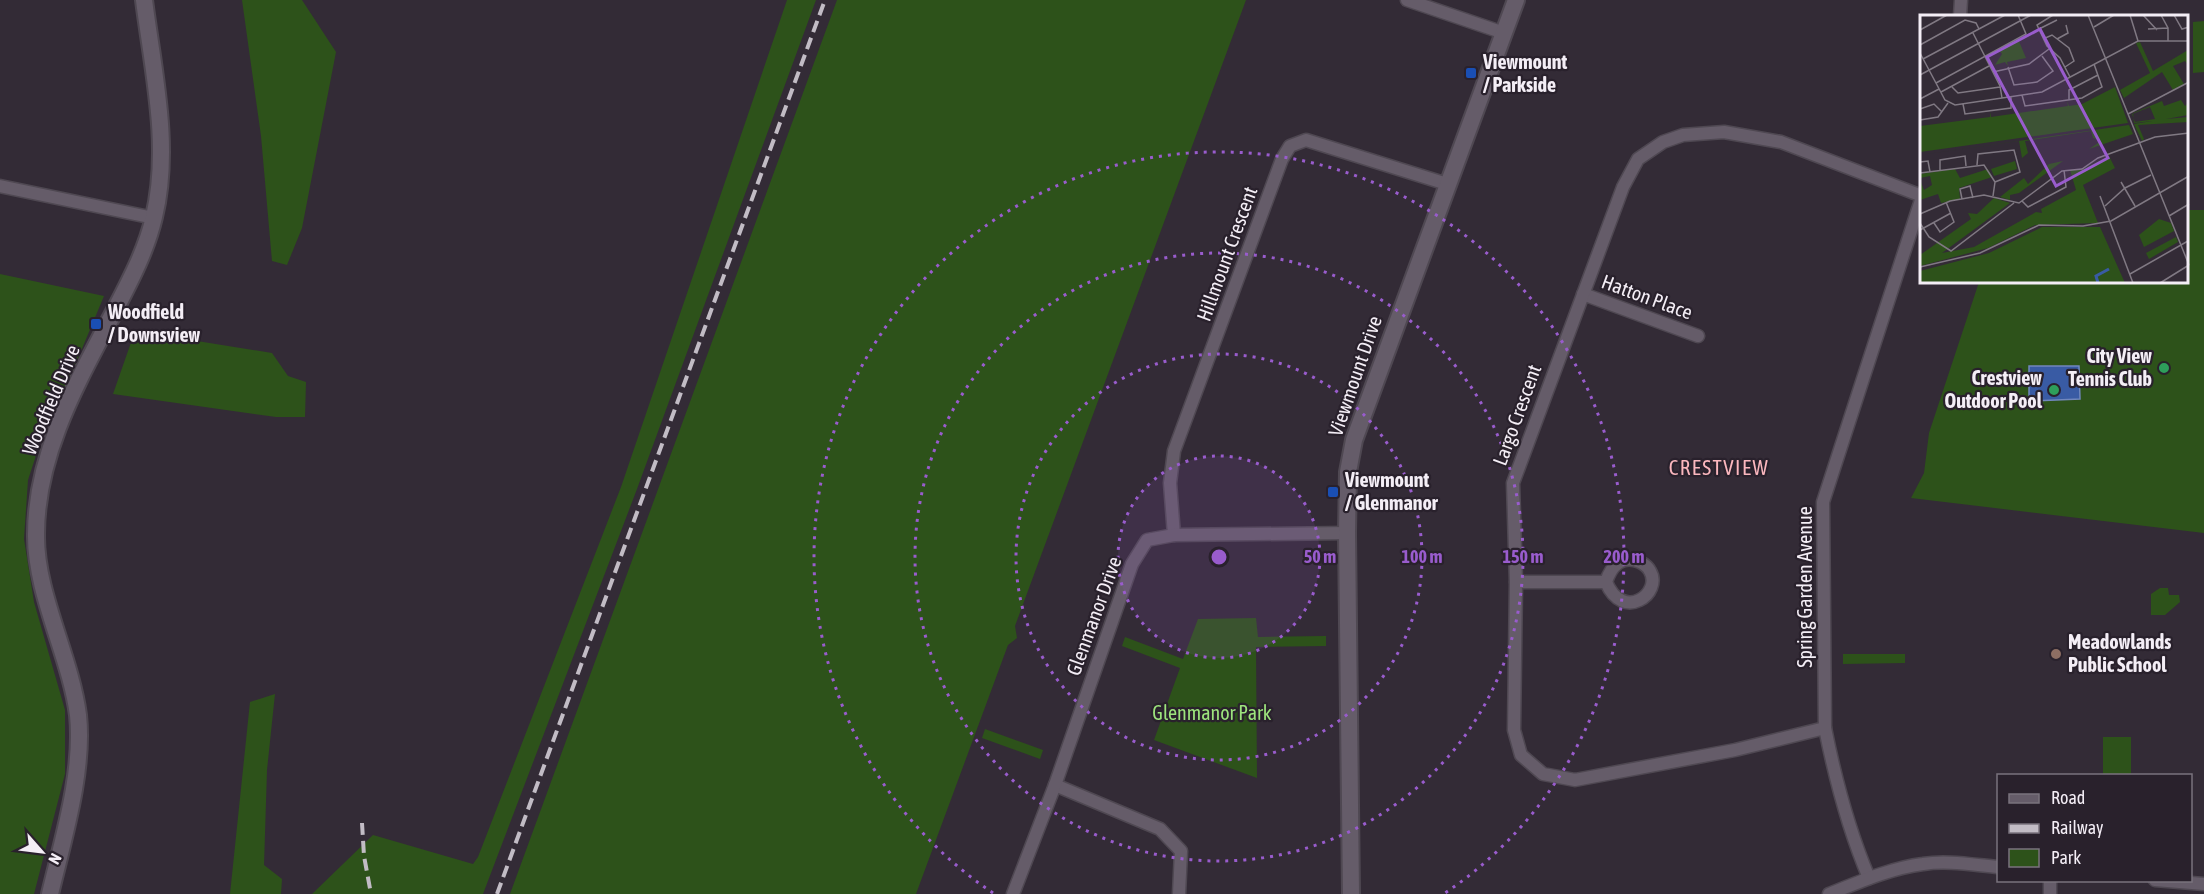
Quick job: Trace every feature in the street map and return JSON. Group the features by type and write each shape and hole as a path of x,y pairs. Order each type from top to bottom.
{"street":[{"name":"Woodfield Drive","path":"50,894 71,798 77,759 78,716 40,571 36,534 43,470 59,423 139,264 154,219 160,186 162,145 144,0"},
{"path":"1407,0 1504,33"},
{"name":"Viewmount Drive","path":"1351,894 1347,533 1348,472 1355,433 1516,0"},
{"path":"1960,15 1961,0"},
{"name":"Largo Crescent","path":"1825,728 1735,750 1575,780 1543,774 1521,755 1514,730 1516,582 1513,483 1623,187 1638,159 1663,142 1683,135 1724,132 1781,142 1920,196"},
{"name":"Hillmount Crescent","path":"1174,535 1170,483 1174,451 1282,159 1290,146 1306,140 1447,184"},
{"path":"0,186 154,219"},
{"name":"Spring Garden Avenue","path":"1869,878 1832,765 1825,728 1823,502 1920,203"},
{"name":"Hatton Place","path":"1583,294 1698,336"},
{"name":"Glenmanor Drive","path":"1013,894 1055,785 1132,564 1147,540 1174,535 1347,533"},
{"path":"1516,582 1606,582"},
{"path":"1055,785 1160,829 1181,851 1179,894"},
{"path":"1829,894 1869,878 1924,863 1997,867"},
{"path":"2180,882 2204,884"}],"green space":[{"path":"242,0 302,0 336,52 302,228 287,265 272,261 261,136"},
{"path":"787,0 816,0 637,489 483,894 312,894 373,835 473,864 478,857 621,487"},
{"path":"837,0 1246,0 1015,626 1017,638 1008,645 916,894 510,894"},
{"path":"2204,21 2204,72 2193,73 2193,22"},
{"path":"2189,210 2204,210 2204,533 1911,498 1924,473 1929,433 1978,284 2189,284"},
{"path":"0,274 104,296 71,375 44,431 28,480 24,539 34,602 65,710 65,774 34,894 0,894"},
{"path":"135,331 272,353 288,376 306,382 305,417 276,417 113,394"},
{"path":"2160,588 2168,588 2169,595 2179,595 2180,602 2165,615 2151,615 2151,594"},
{"name":"Glenmanor Park","path":"1256,618 1258,637 1326,636 1326,646 1256,647 1257,778 1154,740 1180,668 1122,646 1125,637 1183,659 1198,619"},
{"path":"1843,654 1905,654 1905,663 1843,664"},
{"path":"275,694 267,770 264,865 282,879 281,894 230,894 250,702"},
{"path":"985,729 1043,750 1040,759 982,738"},
{"path":"2103,737 2131,737 2131,774 2103,774"}],"water":[{"name":"Crestview Outdoor Pool","path":"2029,366 2079,366 2080,399 2029,401"}],"railway":[{"path":"497,894 825,0"},
{"path":"362,823 364,856 371,894"}],"place":[{"name":"Viewmount / Parkside","path":"1471,73"},
{"name":"Woodfield / Downsview","path":"96,324"},
{"name":"City View Tennis Club","path":"2164,368"},
{"name":"Crestview Outdoor Pool","path":"2054,390"},
{"name":"Viewmount / Glenmanor","path":"1333,492"},
{"name":"Meadowlands Public School","path":"2056,654"}],"district":[{"name":"CRESTVIEW","path":"1719,468"}]}
